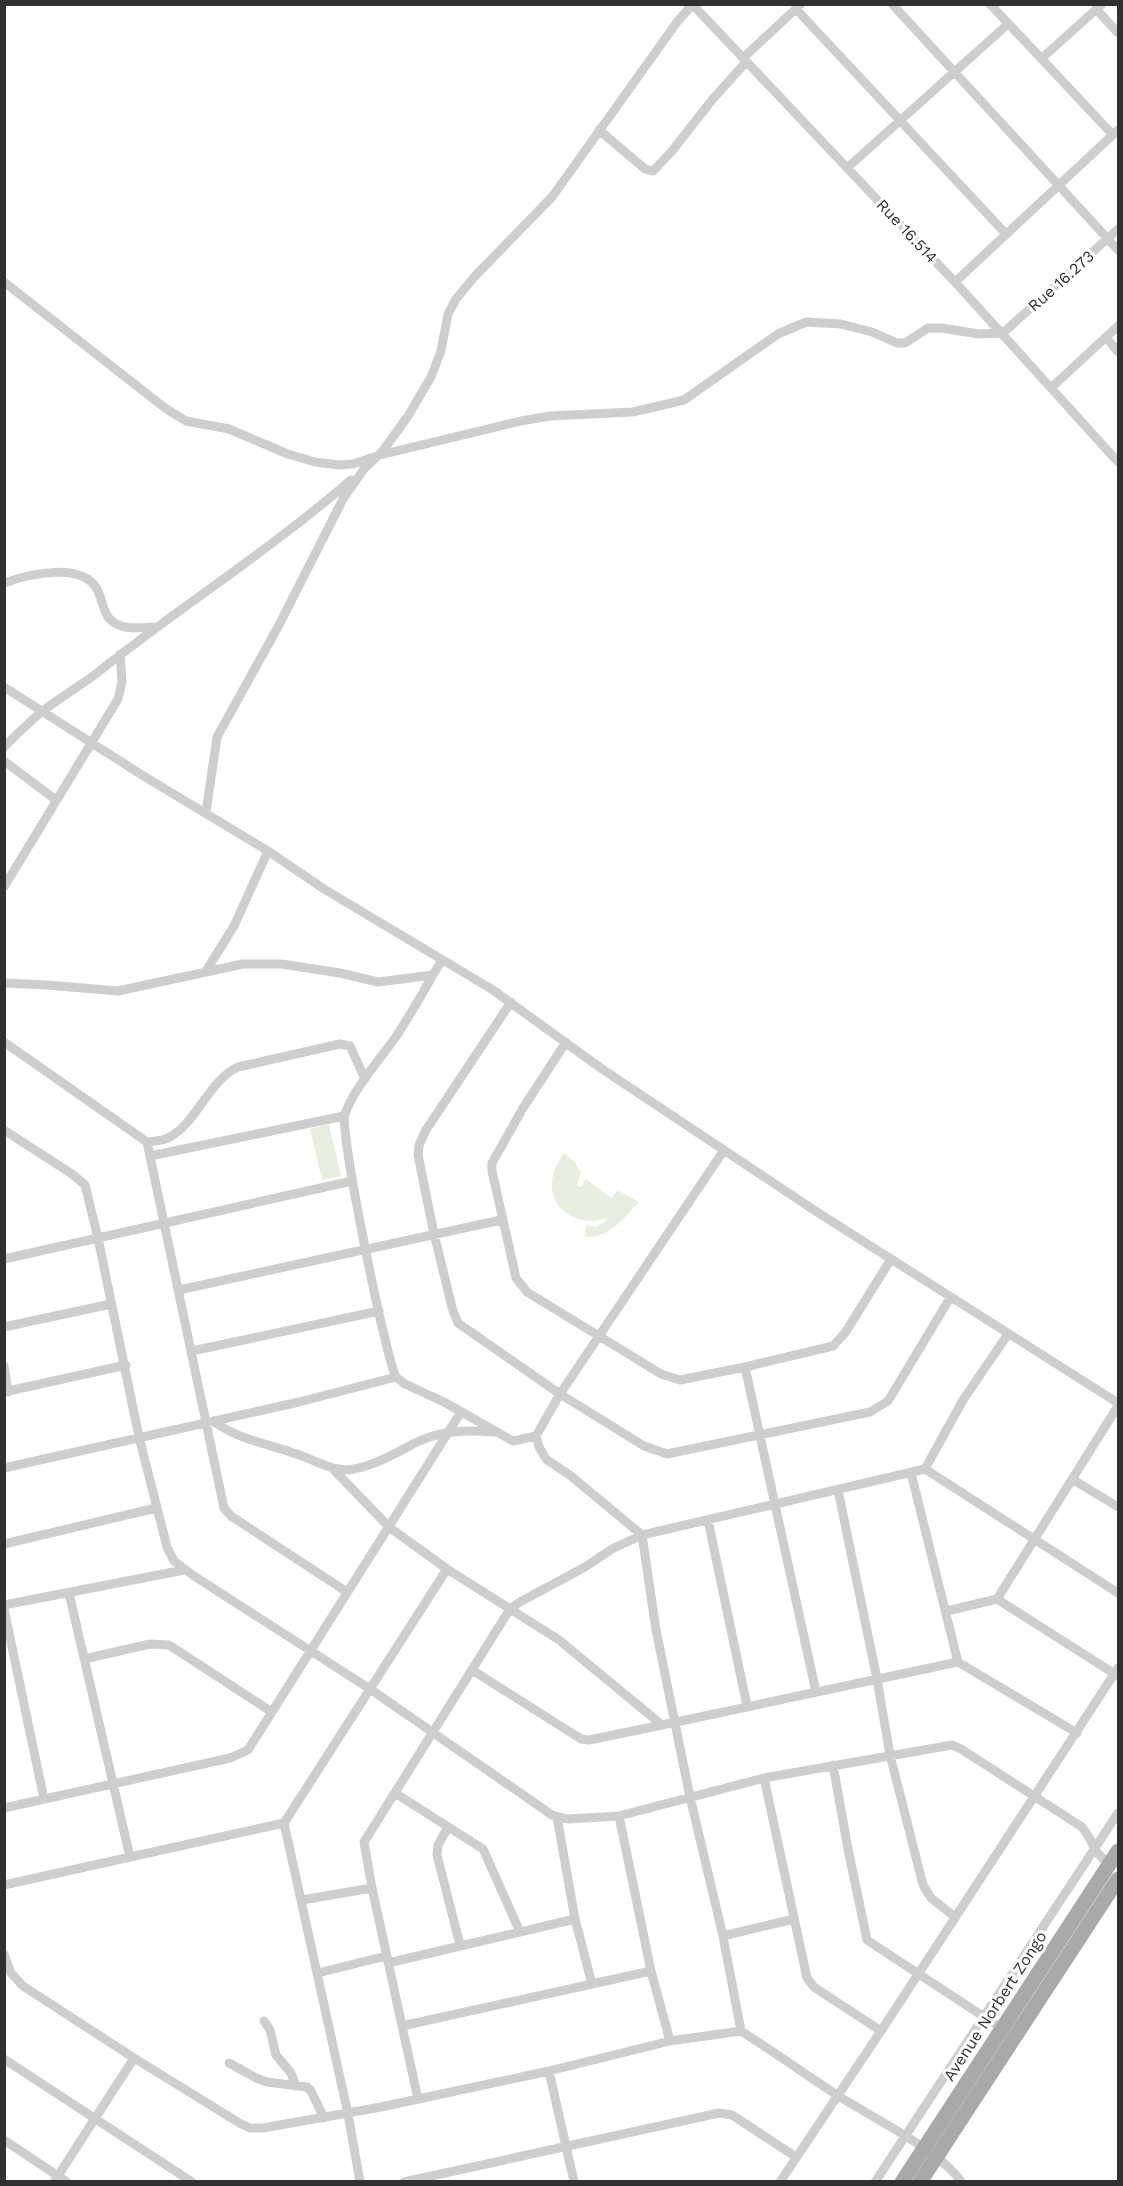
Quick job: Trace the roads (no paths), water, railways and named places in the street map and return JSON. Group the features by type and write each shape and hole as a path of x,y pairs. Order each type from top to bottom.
{"main road":[{"name":"Avenue Norbert Zongo","path":"920,2181 930,2153 1001,2028 1116,1857"},
{"name":"Avenue Norbert Zongo","path":"902,2181 930,2153 1119,1879"}],"street":[{"path":"892,4 1119,250"},
{"path":"955,282 1116,132 1041,59 990,4"},
{"path":"4,747 43,711 235,572 317,509 380,455 408,416 434,371 441,351 448,314 456,299 552,196 676,22 693,5"},
{"name":"Rue 16.514","path":"693,5 1003,333 1119,462"},
{"path":"599,130 645,169 653,171 672,151 745,60 799,7 1006,234"},
{"path":"1041,59 1100,7 1119,33"},
{"path":"847,168 1008,24"},
{"name":"Rue 16.273","path":"1003,333 1119,229"},
{"path":"4,282 165,408 186,421 229,429 288,454 328,465 353,464 380,455 521,421 550,416 633,411 684,400 778,334 806,322 842,324 872,332 897,343 905,343 923,330 934,328 980,334 1003,333"},
{"path":"1052,387 1119,326"},
{"path":"1106,337 1119,352"},
{"path":"206,812 218,737 275,634 343,499 364,469"},
{"path":"4,583 22,577 76,572 92,581 107,617 118,625 156,627"},
{"path":"4,887 120,694 122,678 120,654"},
{"path":"4,687 92,744 268,851 324,889 511,1002 602,1069 817,1212 1119,1405 997,1599 947,1611"},
{"path":"4,760 56,800"},
{"path":"206,971 234,926 268,851"},
{"path":"442,960 396,1036 365,1079 344,1116 352,1181 379,1311 396,1377 405,1384 513,1441 536,1436"},
{"path":"4,983 116,991 243,964 281,964 340,973 378,982 433,975"},
{"path":"511,1002 426,1130 418,1145 418,1155 434,1234 458,1323 560,1394 644,1446 661,1454 674,1454 870,1412 888,1401 950,1298"},
{"path":"4,1042 147,1142 192,1351 210,1421 221,1498 227,1513 347,1592"},
{"path":"566,1042 493,1159 492,1171 501,1220 516,1278 521,1286 661,1374 675,1380 745,1367 836,1344 891,1258"},
{"path":"147,1142 169,1138 181,1128 225,1075 238,1067 340,1044 350,1046 365,1079"},
{"path":"150,1156 344,1116"},
{"path":"4,1131 82,1182 98,1238 156,1508 169,1553 174,1561 184,1570 433,1731 557,1817 619,1816 764,1778 946,1745 956,1746 1035,1796 1082,1827 1095,1850 1116,1857"},
{"path":"724,1150 598,1335 536,1436 546,1460 581,1484 642,1535 656,1630 690,1797 723,1936 741,2031"},
{"path":"4,1260 352,1181"},
{"path":"179,1290 501,1220"},
{"path":"4,1327 111,1304"},
{"path":"192,1351 379,1311"},
{"path":"418,2099 364,1842 510,1610 540,1590 642,1535 925,1469 963,1400 1008,1334"},
{"path":"4,1366 6,1392 126,1365"},
{"path":"745,1367 816,1692"},
{"path":"4,1468 396,1377"},
{"path":"4,1808 241,1754 250,1746 272,1712 461,1412"},
{"path":"210,1421 231,1433 266,1446 301,1455 333,1469 351,1470 367,1466 419,1441 447,1432 462,1430 496,1432"},
{"path":"333,1469 389,1527 447,1569 559,1640 662,1725"},
{"path":"925,1469 1119,1593"},
{"path":"911,1473 958,1662"},
{"path":"1071,1479 1119,1507"},
{"path":"838,1490 877,1679 890,1755 923,1885 930,1898 955,1917"},
{"path":"4,1544 156,1508"},
{"path":"708,1520 747,1706"},
{"path":"4,1885 284,1823 447,1569"},
{"path":"44,1799 4,1607 184,1570"},
{"path":"69,1593 130,1857"},
{"path":"780,2181 1117,1673 997,1599"},
{"path":"84,1659 150,1644 169,1645 272,1712"},
{"path":"472,1670 582,1740 589,1740 958,1662 1077,1733"},
{"path":"833,1765 865,1937 872,1945 919,1973 1001,2028"},
{"path":"764,1778 806,1972 811,1984 881,2031"},
{"path":"395,1793 477,1844 486,1854 520,1932"},
{"path":"875,2181 1119,1813"},
{"path":"619,1816 651,1971 670,2041"},
{"path":"557,1817 575,1919 592,1984"},
{"path":"284,1823 348,2114 360,2181"},
{"path":"448,1827 438,1845 437,1855 460,1945"},
{"path":"302,1900 372,1888"},
{"path":"318,1973 575,1919"},
{"path":"723,1936 794,1919"},
{"path":"4,1954 11,1973 17,1981 134,2058 250,2128 263,2128 348,2114 549,2071 670,2041 741,2031 838,2096 930,2153 961,2181"},
{"path":"402,2026 651,1971"},
{"path":"264,2021 270,2030 276,2055 291,2073 296,2086"},
{"path":"56,2178 134,2058"},
{"path":"4,2059 192,2181"},
{"path":"229,2063 262,2080 310,2089 324,2118"},
{"path":"549,2071 574,2181"},
{"path":"404,2181 711,2114 726,2113 796,2157"},
{"path":"4,2140 56,2178 67,2181"}]}
